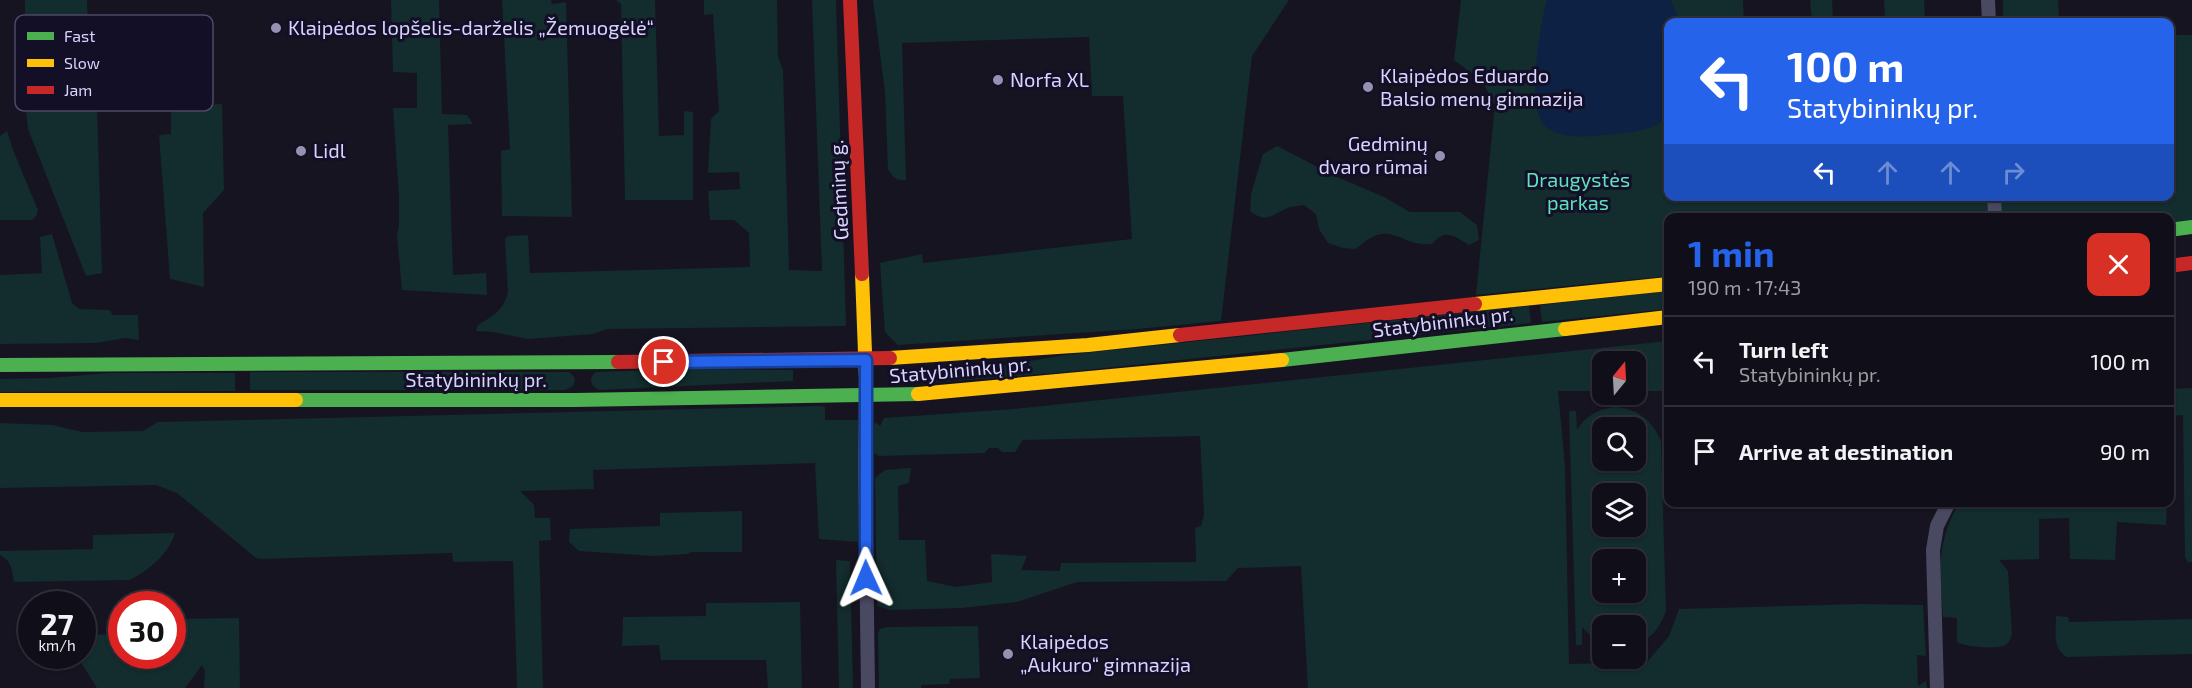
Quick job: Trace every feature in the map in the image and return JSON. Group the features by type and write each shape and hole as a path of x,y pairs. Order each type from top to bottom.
{"main road":[{"name":"Gedminų g.","path":"850,0 866,378"},
{"path":"2174,229 2192,227"},
{"path":"2174,266 2192,264"},
{"name":"Statybininkų pr.","path":"0,365 579,373 866,360 1088,345 1664,284"},
{"name":"Statybininkų pr.","path":"0,400 575,400 909,395 1250,364 1664,317"},
{"path":"575,400 579,373"}],"street":[{"path":"1988,0 1989,18"},
{"path":"866,378 868,688"},
{"path":"1936,688 1933,550 1937,526 1946,507"}],"green space":[{"path":"25,0 87,0 87,15 25,15"},
{"path":"391,0 439,0 442,114 467,115 473,124 448,125 453,275 486,273 487,295 402,290 397,235 399,196 393,108 417,108 417,73 393,72"},
{"path":"502,0 551,0 552,4 566,2 572,217 502,216 501,151 510,149"},
{"path":"616,0 655,0 659,136 684,135 684,111 693,112 693,200 625,200 621,4"},
{"path":"704,0 777,0 778,57 783,70 789,270 822,271 812,0 836,0 846,326 607,329 593,334 528,339 476,331 478,325 497,312 506,298 508,292 505,239 508,236 528,235 530,273 750,267 749,233 734,220 710,220 708,191 740,189 739,172 708,173 711,119 719,111 713,14 704,15"},
{"path":"873,0 1289,0 1252,56 1221,321 898,345 885,332 880,263 922,254 923,263 1132,239 1123,96 1092,96 1089,37 902,43 906,180 897,179 888,169 885,92"},
{"name":"Draugystės parkas","path":"1461,0 1743,0 1744,18 1664,18 1664,201 1987,201 1987,213 1664,213 1664,276 1476,295 1495,105 1482,81 1454,60"},
{"path":"1810,0 1832,0 1833,18 1812,18"},
{"path":"1884,0 1924,0 1925,18 1885,18"},
{"path":"2003,0 2058,0 2059,18 2003,18"},
{"path":"2174,35 2192,35 2192,221 2174,223 2174,213 2001,213 2000,201 2174,201"},
{"path":"213,104 222,104 224,190 203,213 204,287 170,279 159,135 171,134 171,111 213,111"},
{"path":"26,111 97,111 102,273 86,276 28,129"},
{"path":"7,131 38,210 32,220 0,220 0,136"},
{"path":"1277,146 1337,177 1384,197 1410,212 1460,212 1477,225 1479,240 1469,245 1446,235 1441,236 1432,244 1420,244 1386,234 1368,239 1356,249 1343,248 1328,243 1319,229 1316,214 1304,205 1290,207 1266,217 1256,215 1250,211 1251,194 1263,154"},
{"path":"52,234 72,303 79,309 109,310 113,315 138,315 139,340 125,338 96,343 0,344 0,275 42,273 40,237"},
{"path":"1664,291 1664,309 1542,322 1540,305"},
{"path":"1529,306 1531,323 1067,372 928,383 928,373 996,367 1065,355"},
{"path":"1664,341 1664,391 1646,391 1646,351 1592,351 1592,391 1558,391 1565,466 1569,664 1592,663 1592,669 1646,669 1646,662 1669,636 1679,609 1860,604 1923,605 1926,656 1917,655 1918,686 1926,681 1927,688 1308,688 1301,566 1238,568 1226,581 1077,582 1017,602 961,608 890,610 877,606 875,478 885,470 911,468 909,483 898,486 899,540 925,540 927,581 956,587 992,582 991,554 1027,556 1021,570 1060,571 1061,563 1196,562 1195,528 1201,526 1204,515 1200,436 1023,440 1015,452 1002,452 998,448 989,448 985,453 879,456 874,453 874,426 875,422 880,426 884,418 1014,409"},
{"path":"696,369 793,370 793,381 600,390 591,382 596,372"},
{"path":"250,372 569,372 575,380 573,386 565,390 250,390"},
{"path":"109,373 235,373 235,391 0,392 0,379"},
{"path":"2192,388 2192,562 2188,562 2185,557 2183,415 2174,416 2174,389"},
{"path":"825,407 825,420 858,420 858,542 819,539 815,463 593,470 594,489 520,491 534,505 535,518 550,518 551,540 539,541 543,688 517,688 513,561 453,562 452,553 260,559 177,493 156,485 0,488 0,423 52,425 83,432 143,431 158,422"},
{"path":"1615,407 1623,408 1643,417 1592,417 1592,471 1646,471 1646,420 1661,441 1666,611 1655,632 1646,639 1646,615 1592,615 1592,637 1582,627 1582,645 1576,645 1569,411 1576,411 1577,430 1598,411"},
{"path":"1957,507 2167,507 2166,525 2117,522 2115,560 2070,559 2069,518 2039,519 2039,559 1999,560 2008,571 2012,635 2008,643 1993,647 1957,642 1957,618 1943,617 1941,558 1951,518"},
{"path":"742,511 742,552 692,552 654,556 579,551 569,542 570,529 660,526 660,513"},
{"path":"175,533 168,548 157,561 130,580 14,582 9,563 0,555 0,551 93,549 93,535"},
{"path":"836,560 850,561 853,688 839,688"},
{"path":"800,602 802,688 768,688 766,660 661,660 659,645 622,646 623,617 706,616 706,603"},
{"path":"2056,616 2068,617 2069,622 2192,619 2192,654 2067,657 2057,644"},
{"path":"239,618 240,688 204,688 205,671 202,665 185,688 97,688 85,669 96,669 96,635 108,634 108,669 186,669 186,619"},
{"path":"978,626 980,678 950,679 949,684 921,685 921,688 879,688 878,634 880,629"}],"water":[{"path":"1547,0 1671,0 1678,18 1664,18 1664,120 1642,130 1595,136 1568,136 1545,126 1539,116 1535,85 1541,27"}],"traffic: fast":[{"path":"2174,229 2192,227"},
{"path":"1282,360 1565,329"},
{"path":"0,365 618,362"},
{"path":"296,400 575,400 918,394"}],"traffic: slow":[{"path":"862,274 866,379"},
{"path":"1475,304 1664,284"},
{"path":"1565,329 1664,317"},
{"path":"890,358 1088,345 1180,335"},
{"path":"918,394 1282,360"},
{"path":"0,400 296,400"}],"traffic: jam":[{"path":"850,0 862,274"},
{"path":"2174,265 2192,263"},
{"path":"1180,335 1475,304"},
{"path":"618,362 890,358"}],"place":[{"name":"Klaipėdos lopšelis-darželis „Žemuogėlė“","path":"276,28"},
{"name":"Norfa XL","path":"998,80"},
{"name":"Klaipėdos Eduardo Balsio menų gimnazija","path":"1368,87"},
{"name":"Lidl","path":"301,151"},
{"name":"Gedminų dvaro rūmai","path":"1440,156"},
{"name":"Klaipėdos „Aukuro“ gimnazija","path":"1008,654"}],"route":[{"path":"664,362 866,360 866,578"}]}
